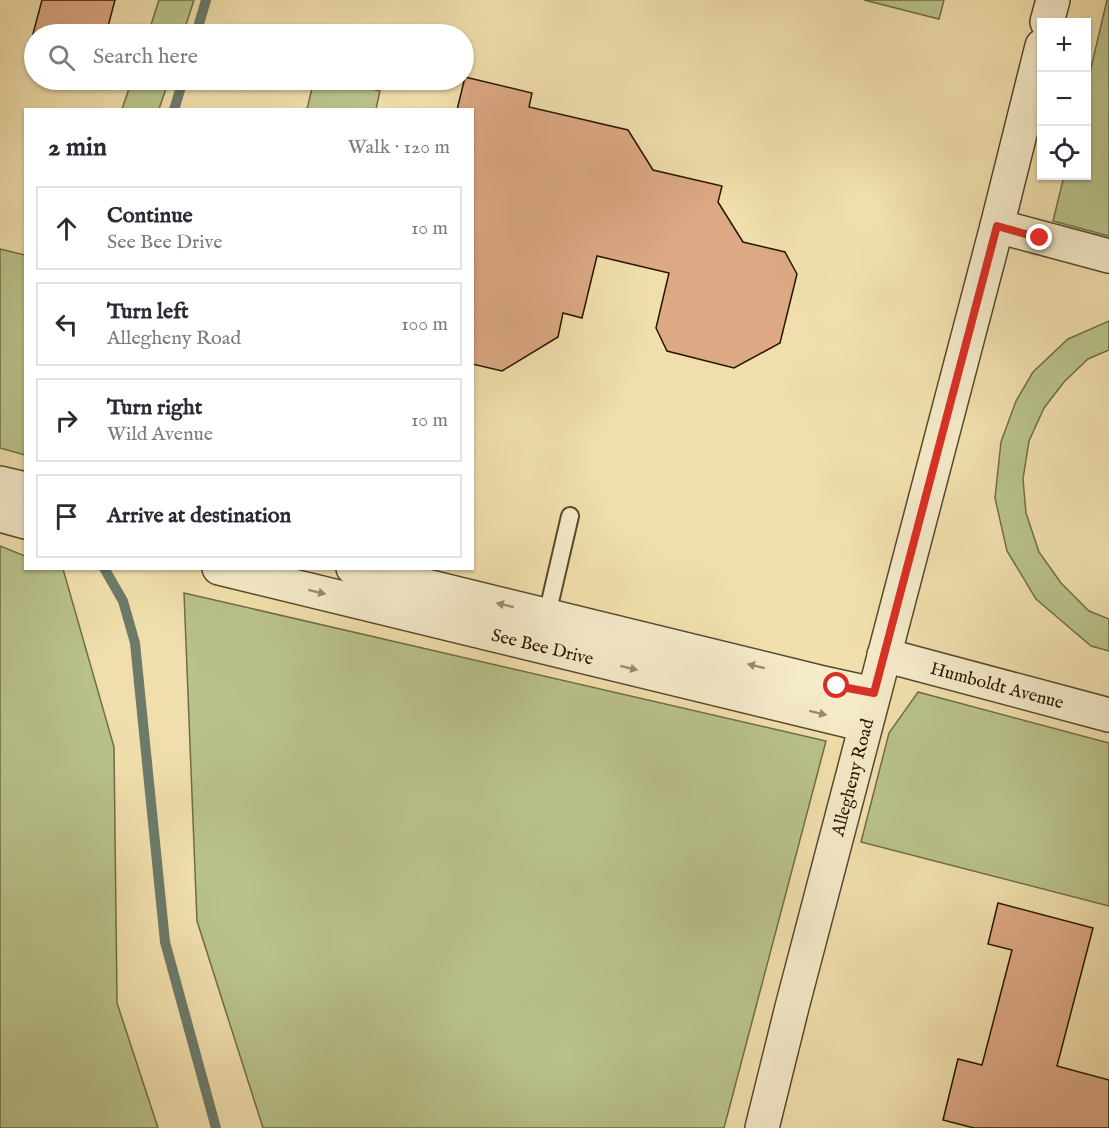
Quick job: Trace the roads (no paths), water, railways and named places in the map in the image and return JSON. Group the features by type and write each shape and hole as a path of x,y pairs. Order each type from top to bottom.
{"street":[{"path":"1048,18 1053,0"},
{"name":"Allegheny Road","path":"762,1128 997,226 1037,61"},
{"path":"997,226 1109,256"},
{"path":"0,483 24,489"},
{"path":"0,515 24,521"},
{"name":"See Bee Drive","path":"229,570 543,631 796,676 874,693"},
{"name":"See Bee Drive","path":"359,570 543,631 866,725"},
{"name":"Humboldt Avenue","path":"884,655 1109,715"}],"lane":[{"path":"543,631 570,516"}],"waterway":[{"path":"199,24 206,0"},
{"path":"175,108 180,90"},
{"path":"105,570 123,601 135,643 165,942 216,1128"}]}
